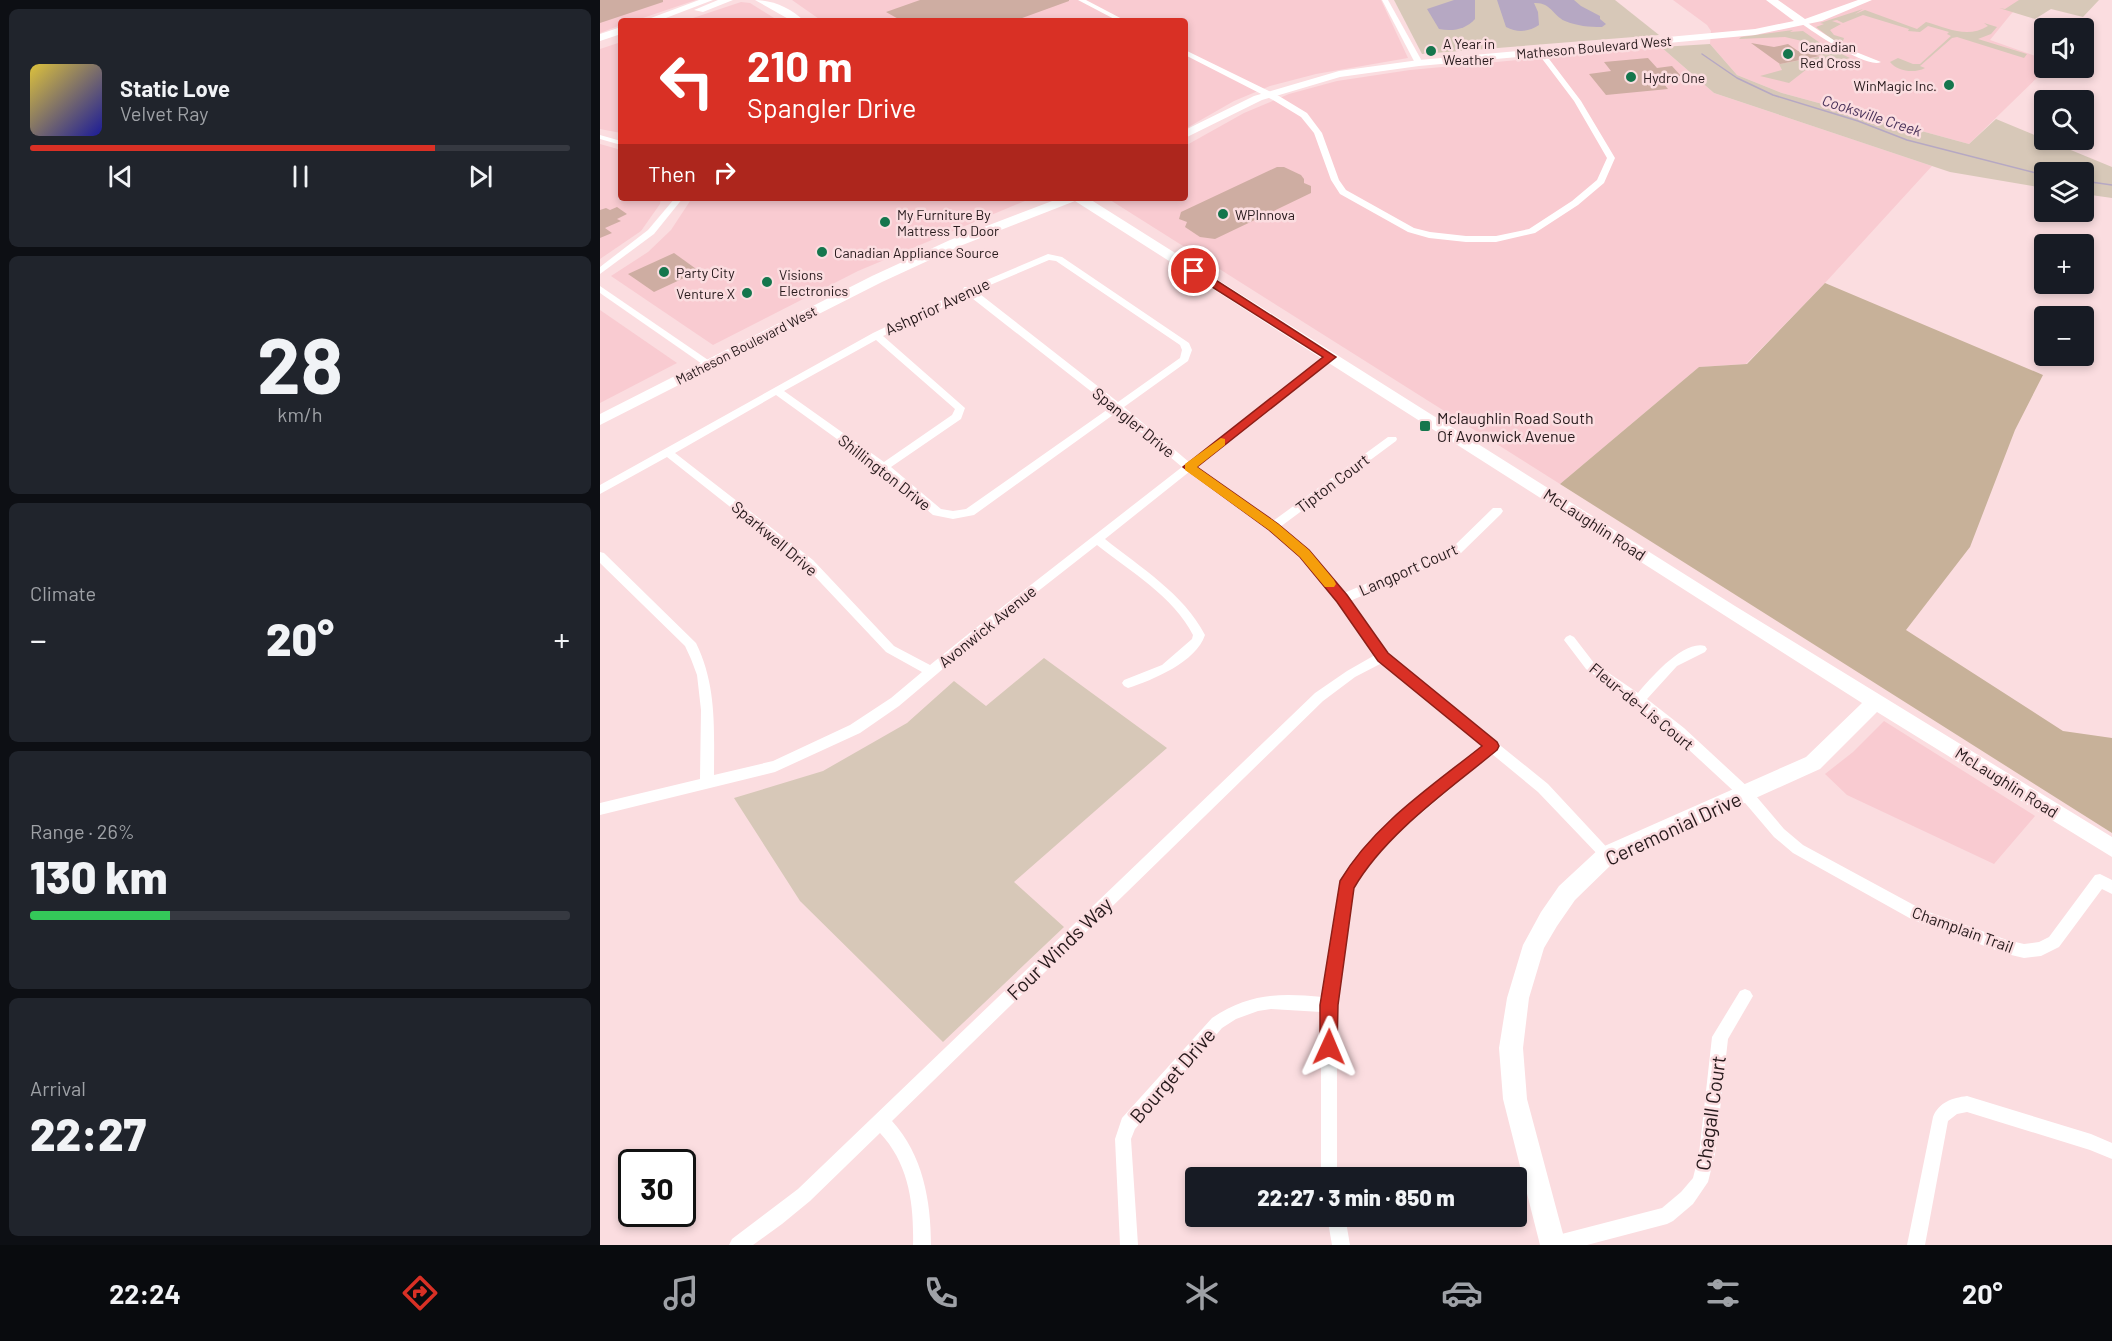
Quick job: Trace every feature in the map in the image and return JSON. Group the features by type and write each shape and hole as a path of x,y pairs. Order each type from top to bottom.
{"street":[{"path":"657,18 708,0"},
{"path":"677,18 728,0"},
{"path":"760,0 777,3 795,18"},
{"path":"1081,0 1117,18"},
{"path":"1385,0 1419,63"},
{"path":"1771,0 1844,48 1877,62"},
{"name":"Matheson Boulevard West","path":"1188,133 1268,94 1339,74 1419,63 1747,33 1804,23 1844,11 1867,0"},
{"path":"600,38 618,31"},
{"path":"600,45 618,39"},
{"path":"1188,54 1304,115 1318,133 1335,180 1348,195 1411,230 1449,238 1496,239 1532,231 1575,203 1601,181 1611,158 1577,101 1541,52"},
{"path":"600,137 618,141"},
{"path":"600,271 651,232 677,201"},
{"name":"Matheson Boulevard West","path":"1024,215 1030,209 1047,201"},
{"name":"Matheson Boulevard West","path":"600,420 877,279 955,243 1064,201"},
{"name":"McLaughlin Road","path":"1084,201 1517,474 1729,611 2112,848"},
{"name":"Ashprior Avenue","path":"600,490 876,335 968,289 1052,256 1184,343 1188,350 1185,360 1118,407"},
{"path":"600,289 708,364"},
{"name":"Spangler Drive","path":"968,289 1118,407 1189,467 1273,527 1304,553 1342,598 1383,657 1543,788 1606,855"},
{"path":"876,335 960,408 957,417 884,467"},
{"name":"Avonwick Avenue","path":"600,809 775,766 855,729 895,702 991,622 1330,357"},
{"name":"Shillington Drive","path":"776,390 884,467 943,515 969,512 1118,407"},
{"name":"Tipton Court","path":"1273,527 1392,439"},
{"name":"Sparkwell Drive","path":"669,453 809,563 890,649 932,672"},
{"name":"Langport Court","path":"1342,598 1457,550 1497,511"},
{"path":"1097,539 1175,602 1196,625 1199,635 1197,641 1166,668 1128,683"},
{"path":"600,556 690,643 700,659 707,693 707,781"},
{"name":"Fleur-de-Lis Court","path":"1570,640 1590,666 1639,700 1678,732 1745,794"},
{"path":"1639,700 1673,663 1701,649"},
{"name":"Four Winds Way","path":"738,1245 777,1218 804,1195 1319,697 1351,674 1383,657"},
{"name":"Ceremonial Drive","path":"1553,1245 1515,1099 1511,1048 1518,998 1534,945 1549,919 1567,893 1606,855 1813,763 1876,700"},
{"path":"1329,1167 1329,1005 1346,886 1356,869 1399,823 1492,746"},
{"name":"Champlain Trail","path":"1745,794 1779,833 1798,849 1918,915 2007,947 2033,950 2041,949 2054,942 2100,880 2112,888"},
{"name":"Chagall Court","path":"1553,1245 1667,1215 1687,1198 1700,1182 1707,1154 1720,1037 1745,996"},
{"name":"Bourget Drive","path":"1129,1245 1123,1139 1128,1124 1217,1023 1233,1011 1252,1004 1274,1000 1329,1005"},
{"path":"1916,1245 1941,1117 1953,1106 1967,1104 2091,1142 2112,1151"},
{"path":"880,1121 896,1139 914,1175 923,1221 922,1245"},
{"path":"1338,1227 1341,1245"}],"shaded area":[{"path":"600,0 696,0 643,18 618,18 618,26 600,33"},
{"path":"792,0 1381,0 1408,58 1316,74 1270,86 1234,101 1188,127 1188,18 818,18"},
{"path":"1394,0 1615,0 1659,35 1422,54"},
{"path":"1454,0 1475,0 1475,19 1459,29 1439,29 1427,9"},
{"path":"1497,0 1574,0 1600,16 1606,24 1602,27 1574,24 1565,21 1548,7 1534,3 1538,12 1539,25 1519,31 1506,27"},
{"path":"1673,0 2027,0 2011,14 1990,40 2034,55 2034,78 2037,78 1969,144 1782,93 1737,75 1710,44 1711,31 1707,25"},
{"path":"2019,0 2099,0 2083,17 2051,9 2034,19 1999,8 2005,9"},
{"path":"741,2 750,3 774,18 693,18"},
{"path":"1863,9 1855,14 1865,10 1917,29 1926,22 1957,31 1973,32 1988,26 1984,23 1997,27 1991,34 1978,39 2027,54 2024,58 1957,37 1952,38 1920,66 1925,68 1906,71 1890,62 1898,58 1913,64 1920,64 1951,36 1947,34 1949,32 1928,26 1920,32 1908,31 1909,29 1863,15 1843,23 1837,20 1832,21 1841,24 1830,30 1834,35 1844,38 1843,41 1833,40 1816,27 1824,24 1820,23"},
{"path":"1793,30 1790,32 1803,31 1823,45 1811,48 1802,41 1785,37 1739,39 1741,37"},
{"path":"618,43 618,132 600,129 600,49"},
{"path":"1710,44 1737,75 1782,93 1969,144 1996,119 2034,135 2034,150 2071,150 2112,167 2112,198 2094,195 2094,162 2034,162 2034,186 1950,172 1714,93 1661,47"},
{"path":"1661,47 1714,93 1932,166 1825,283 1746,364 1699,367 1560,484 1112,201 1188,201 1188,144 1244,113 1289,94 1337,81 1410,70"},
{"path":"1831,49 1850,58 1817,66 1811,70 1807,69 1789,83 1760,76 1782,70 1779,64 1824,56 1799,50"},
{"path":"600,144 618,149 618,201 660,201 641,231 600,259"},
{"path":"690,201 1025,201 858,271 713,345 611,276 648,252 671,230"},
{"path":"1825,283 2043,375 2015,430 1970,547 1906,630 2063,731 2112,738 2112,833 1560,484 1699,367 1747,364"},
{"path":"600,310 677,363 600,403"},
{"path":"1044,658 1167,748 1014,882 1064,927 943,1042 800,901 734,798 823,771 907,723 954,681 986,706"},
{"path":"1884,721 2035,816 1994,864 1847,795 1825,774 1853,752"}],"building":[{"path":"600,0 663,0 663,2 600,23"},
{"path":"920,0 1069,0 1022,18 897,18 886,12"},
{"name":"Canadian Red Cross","path":"1751,43 1774,47 1788,44 1798,51 1820,56 1780,64"},
{"name":"Hydro One","path":"1648,58 1657,68 1672,66 1681,76 1659,78 1668,89 1606,95 1589,74 1611,71 1604,62"},
{"path":"1277,167 1284,167 1301,175 1304,183 1311,186 1311,193 1215,239 1200,237 1185,227 1187,222 1179,219 1181,212"},
{"path":"617,207 627,214 617,219 621,221 605,228 612,233 600,238 600,210"},
{"name":"Party City","path":"674,253 699,271 654,292 628,274"}],"waterway":[{"name":"Cooksville Creek","path":"1702,54 1737,78 1773,95 1858,121 1907,140 2034,172"},
{"name":"Cooksville Creek","path":"2094,182 2112,185"}],"slow traffic":[{"path":"1221,442 1189,467 1273,527 1304,553 1330,584"}],"place":[{"name":"A Year in Weather","path":"1431,51"},
{"name":"Canadian Red Cross","path":"1788,54"},
{"name":"Hydro One","path":"1631,77"},
{"name":"WinMagic Inc.","path":"1949,85"},
{"name":"WPInnova","path":"1223,214"},
{"name":"My Furniture By Mattress To Door","path":"885,222"},
{"name":"Canadian Appliance Source","path":"822,252"},
{"name":"Party City","path":"664,272"},
{"name":"Visions Electronics","path":"767,282"},
{"name":"Venture X","path":"747,293"},
{"name":"Mclaughlin Road South Of Avonwick Avenue","path":"1425,426"}],"route":[{"path":"1194,271 1330,357 1189,467 1273,527 1304,553 1342,598 1383,657 1409,681 1492,746 1399,823 1356,869 1346,886 1329,1005 1329,1047"}]}
